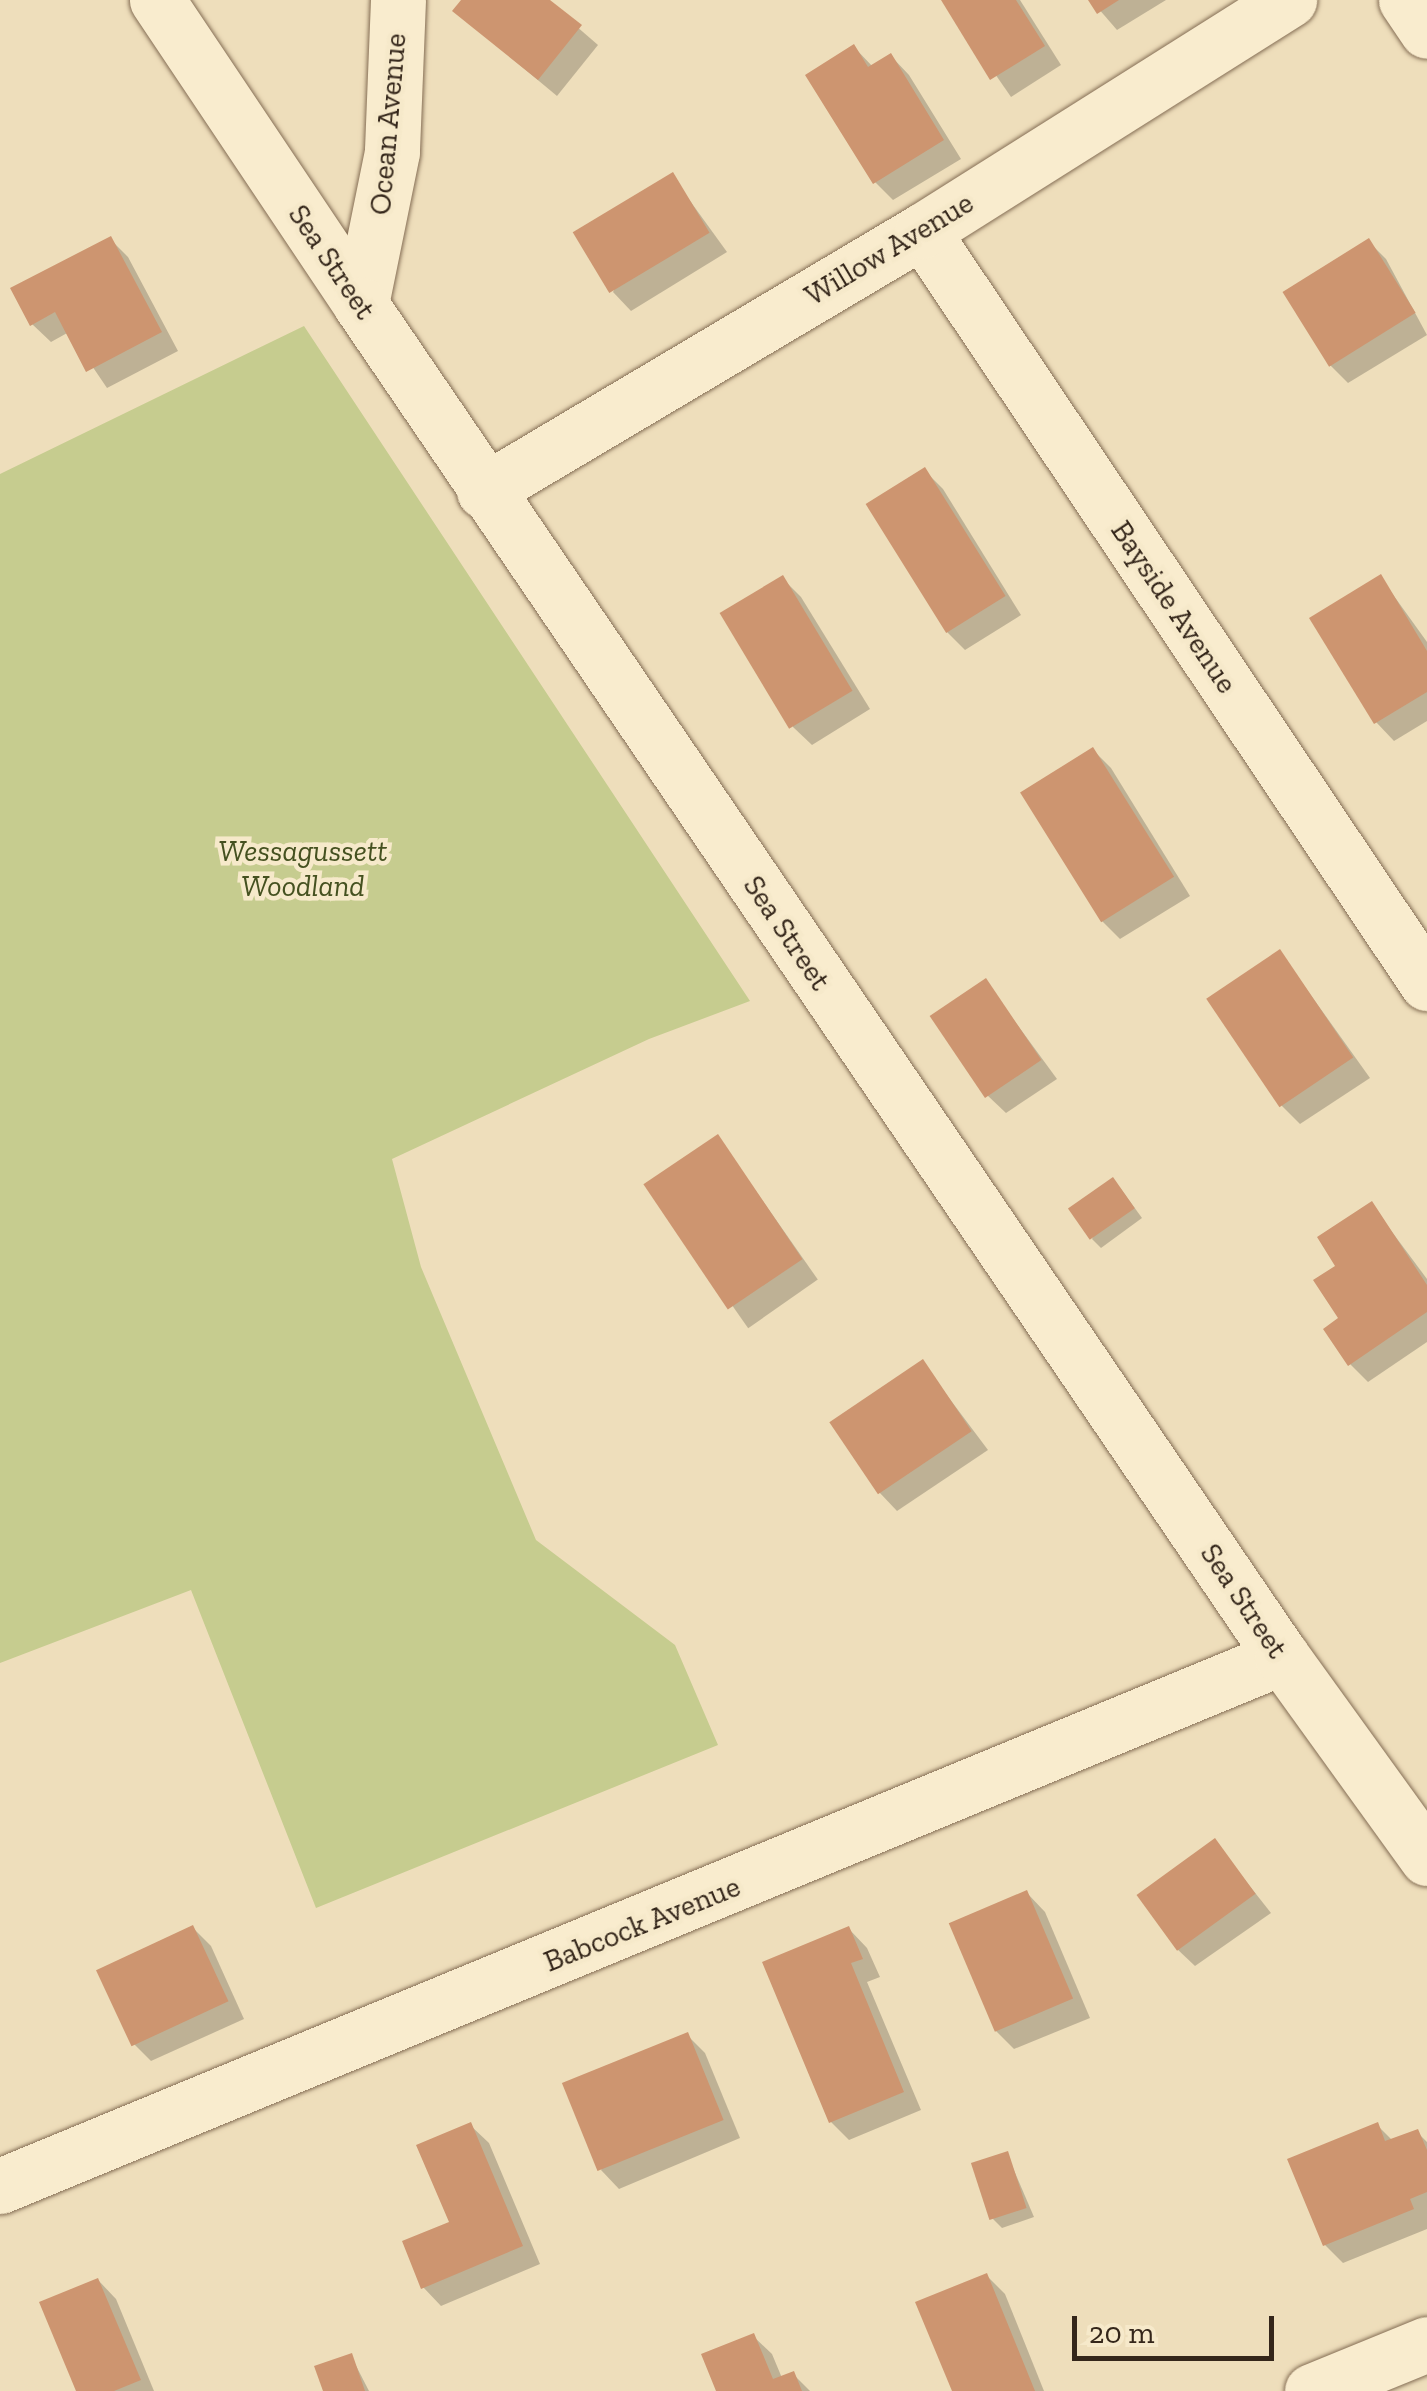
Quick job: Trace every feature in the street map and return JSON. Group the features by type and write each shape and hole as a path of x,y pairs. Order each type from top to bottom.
{"street":[{"name":"Sea Street","path":"158,0 484,491 1282,1657 1427,1858"},
{"name":"Ocean Avenue","path":"361,305 392,152 398,0"},
{"name":"Willow Avenue","path":"484,491 922,231 1289,0"},
{"path":"1406,0 1427,31"},
{"name":"Bayside Avenue","path":"922,231 1427,983"},
{"name":"Babcock Avenue","path":"0,2186 1282,1657"},
{"path":"1312,2391 1427,2344"}],"green space":[{"name":"Wessagussett Woodland","path":"304,326 750,1001 649,1039 392,1159 421,1267 536,1540 675,1645 718,1745 316,1908 191,1590 0,1663 0,474"}],"building":[{"path":"461,0 550,0 582,25 538,80 452,11"},
{"path":"941,0 1016,0 1045,46 990,80"},
{"path":"1088,0 1119,0 1097,14"},
{"path":"854,44 868,67 891,53 944,140 873,184 805,75"},
{"path":"673,172 710,233 609,293 573,232"},
{"path":"111,236 162,332 86,372 55,312 30,326 10,288"},
{"path":"1369,238 1416,313 1329,367 1282,292"},
{"path":"925,467 1006,596 946,633 866,504"},
{"path":"1381,574 1427,651 1427,692 1374,724 1309,618"},
{"path":"783,575 853,691 789,729 720,613"},
{"path":"1093,747 1174,877 1101,922 1020,793"},
{"path":"1280,949 1353,1058 1279,1107 1206,999"},
{"path":"986,978 1041,1060 985,1098 930,1016"},
{"path":"718,1134 802,1259 728,1310 643,1184"},
{"path":"1113,1177 1135,1208 1090,1240 1068,1209"},
{"path":"1372,1201 1427,1285 1427,1312 1348,1366 1323,1329 1338,1318 1313,1280 1335,1266 1317,1237"},
{"path":"923,1359 972,1431 878,1494 829,1422"},
{"path":"1215,1838 1256,1894 1177,1951 1137,1895"},
{"path":"1027,1890 1073,1999 995,2032 949,1923"},
{"path":"193,1925 228,2001 132,2046 96,1970"},
{"path":"849,1926 863,1959 851,1963 904,2092 829,2123 762,1962"},
{"path":"688,2032 724,2120 597,2171 562,2083"},
{"path":"471,2122 523,2246 421,2289 402,2241 449,2222 416,2145"},
{"path":"1378,2122 1385,2141 1418,2129 1427,2150 1427,2192 1410,2199 1414,2209 1323,2246 1287,2159"},
{"path":"1008,2151 1027,2208 989,2220 971,2163"},
{"path":"987,2273 1035,2391 952,2391 915,2302"},
{"path":"98,2278 141,2380 114,2391 76,2391 39,2302"},
{"path":"754,2333 773,2379 794,2371 802,2391 716,2391 701,2354"},
{"path":"352,2353 365,2391 323,2391 314,2366"}]}
